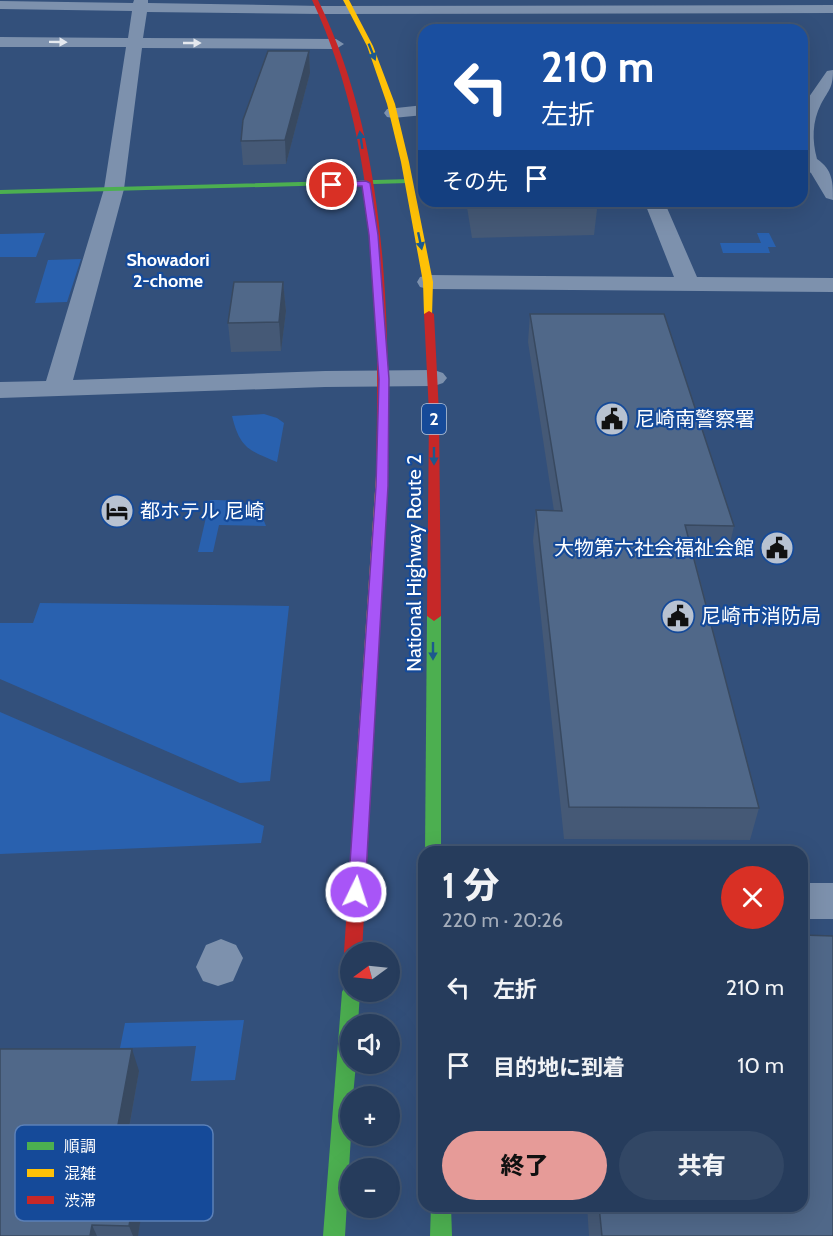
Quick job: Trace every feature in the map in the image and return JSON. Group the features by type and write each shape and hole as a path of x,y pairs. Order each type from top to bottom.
{"main road":[{"name":"National Highway Route 2","path":"348,4 370,46 417,181"},
{"name":"National Highway Route 2","path":"318,5 336,44 362,140 374,235 384,379 381,497 354,942"},
{"path":"0,192 417,181"},
{"name":"National Highway Route 2","path":"420,207 428,282 434,378 433,846"},
{"path":"334,1236 350,1002"},
{"path":"441,1212 441,1236"}],"street":[{"path":"0,5 29,3 348,4 379,8 434,4 492,4 833,9"},
{"path":"57,388 114,189 140,3"},
{"path":"481,24 492,4"},
{"path":"0,42 336,44"},
{"path":"808,111 833,75"},
{"path":"393,112 418,110"},
{"path":"818,170 833,194"},
{"path":"656,207 688,284"},
{"path":"428,282 833,285"},
{"path":"0,390 434,378"},
{"path":"808,901 833,901"}],"shaded area":[{"path":"45,233 36,257 0,257 0,234"},
{"path":"757,233 769,233 776,247 768,247 770,253 723,253 720,243 761,243"},
{"path":"81,259 67,302 35,303 48,260"},
{"path":"264,414 284,423 277,462 252,451 242,441 232,416"},
{"path":"210,500 236,501 251,506 262,517 266,526 219,525 213,552 198,552"},
{"path":"40,603 289,606 270,781 240,783 0,679 0,623 33,623"},
{"path":"0,712 264,826 261,843 0,854"},
{"path":"244,1020 235,1080 191,1081 196,1046 120,1048 125,1023"}],"building":[{"path":"268,51 309,51 285,140 241,141 243,120"},
{"path":"234,282 283,282 279,322 228,323"},
{"path":"530,314 664,314 734,526 685,525 759,808 569,807 536,510 562,511"},
{"path":"808,935 833,936 833,1236 602,1236 600,1212 808,1212"},
{"path":"0,1049 132,1049 118,1125 15,1125 15,1221 130,1221 129,1226 92,1225 90,1236 0,1236"}],"traffic: fast":[{"path":"0,192 409,181"},
{"path":"433,846 434,616"},
{"path":"334,1236 350,1002"},
{"path":"441,1212 441,1236"}],"traffic: slow":[{"path":"346,0 370,46 391,104 405,162 428,282 429,314"},
{"path":"364,771 382,476"}],"traffic: jam":[{"path":"315,0 334,40 351,97 363,150 371,204 381,313 382,476"},
{"path":"429,314 434,413 434,616"},
{"path":"354,942 364,771"}],"place":[{"name":"尼崎南警察署","path":"612,419"},
{"name":"都ホテル 尼崎","path":"117,511"},
{"name":"大物第六社会福祉会館","path":"777,548"},
{"name":"尼崎市消防局","path":"678,616"}],"district":[{"name":"Showadori 2-chome","path":"168,270"}],"route":[{"path":"332,185 366,183 374,235 384,379 382,486 356,892"}]}
